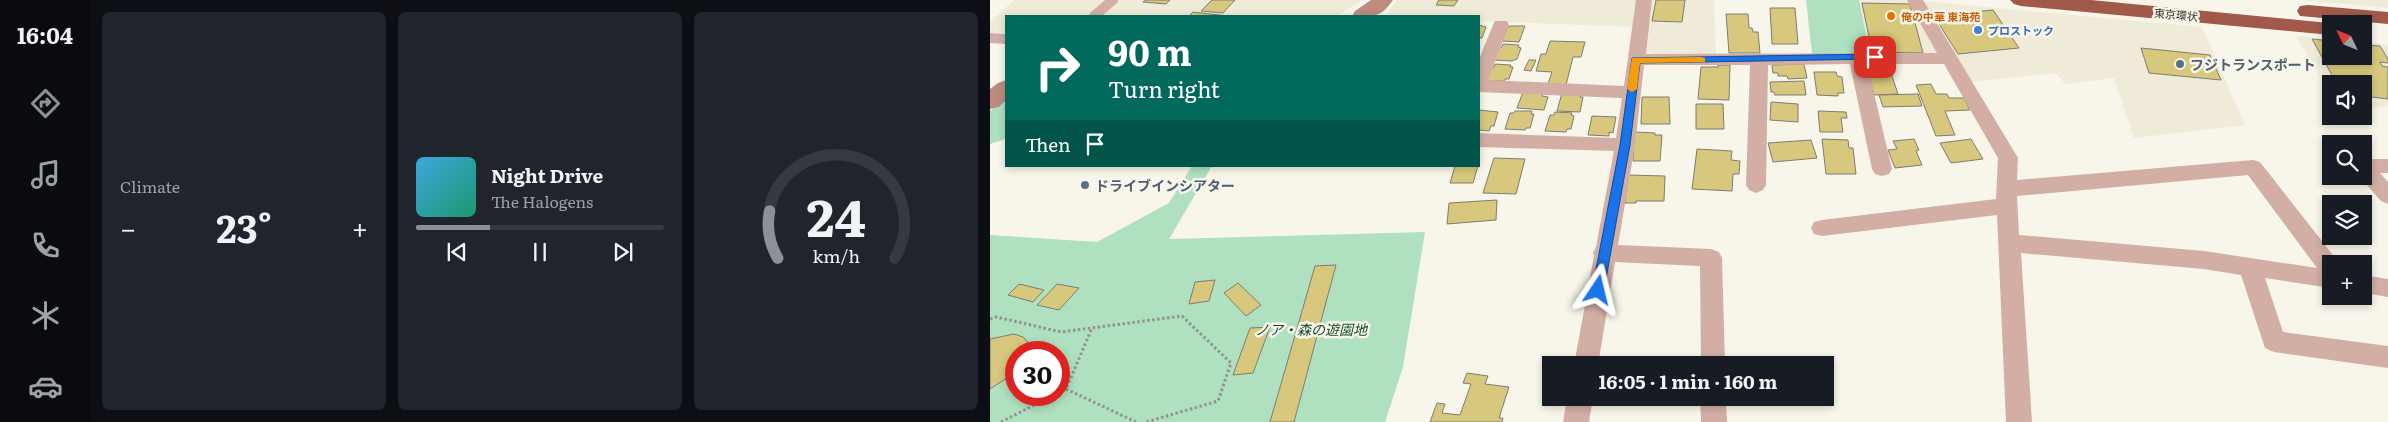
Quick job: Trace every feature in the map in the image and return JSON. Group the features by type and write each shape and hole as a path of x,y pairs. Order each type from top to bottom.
{"highway":[{"name":"東京環状","path":"2021,0 2322,27"},
{"name":"東京環状","path":"2187,0 2388,18"},
{"path":"2372,32 2388,33"}],"street":[{"path":"1364,15 1382,0"},
{"path":"1587,356 1604,253 1625,145 1644,0"},
{"path":"1915,0 2008,158 2006,197 2019,422"},
{"path":"1480,77 1500,26"},
{"path":"990,38 1005,39"},
{"path":"1636,60 1857,57 1950,58"},
{"path":"1857,57 1882,169"},
{"path":"1756,185 1759,59"},
{"path":"1480,86 1632,92"},
{"path":"990,102 1005,89"},
{"path":"1480,140 1625,145"},
{"path":"2372,167 2388,166"},
{"path":"1822,228 2006,197 2253,167 2322,257"},
{"path":"2372,177 2388,196"},
{"path":"2009,243 2204,260 2322,278"},
{"path":"1604,253 1711,258 1713,356"},
{"path":"2250,267 2274,341 2388,356"},
{"path":"2372,285 2388,288"},
{"path":"1576,422 1579,406"},
{"path":"1714,406 1714,422"}],"lane":[{"path":"1095,15 1113,0"}],"path":[{"path":"990,319 996,317 1061,332 1182,316 1231,363 1218,401 1146,422"},
{"path":"1070,380 1092,328"},
{"path":"1070,391 1136,422"},
{"path":"1001,422 1032,406"}],"shaded area":[{"path":"1014,0 1363,0 1338,15 1005,15 1005,33 990,33 990,22"},
{"path":"1397,0 1640,0 1637,27 1480,21 1480,15 1387,15"},
{"path":"1652,0 1714,0 1716,55 1654,55 1647,50"},
{"path":"1859,0 1909,0 1940,54 1870,54"},
{"path":"2299,0 2388,0 2388,8"},
{"path":"1922,1 2202,27 2245,125 2134,138 2114,78 2065,84 2056,73 1972,82"},
{"path":"2296,36 2322,38 2322,65 2372,65 2372,43 2388,45 2388,106 2372,108 2372,75 2322,75 2322,81"}],"green space":[{"path":"1806,0 1859,0 1870,54 1812,54"},
{"path":"1005,99 1005,139 990,144 990,111"},
{"name":"ノア・森の遊園地","path":"1191,167 1211,167 1169,239 1425,232 1403,367 1385,422 990,422 990,235 1097,242 1169,203"}],"building":[{"path":"1146,0 1170,0 1166,4 1143,2"},
{"path":"1212,0 1235,0 1223,13 1201,11"},
{"path":"1439,0 1458,0 1454,6 1436,5"},
{"path":"1656,0 1685,0 1682,22 1652,21"},
{"path":"1862,3 1910,4 1923,53 1872,52"},
{"path":"1770,8 1795,8 1798,44 1772,44"},
{"path":"1993,10 2019,48 1958,54 1934,16"},
{"path":"1193,12 1219,15 1190,15"},
{"path":"1726,14 1748,14 1749,28 1752,28 1753,32 1758,32 1760,53 1729,53"},
{"path":"1480,25 1486,27 1482,38 1480,38"},
{"path":"1510,26 1525,26 1519,42 1502,41 1507,28"},
{"path":"2312,39 2322,40 2322,57"},
{"path":"1550,41 1585,42 1581,57 1573,57 1566,85 1548,84 1552,72 1536,71 1541,54 1546,54"},
{"path":"1503,44 1519,45 1518,47 1521,48 1517,59 1512,61 1494,60 1499,47 1502,47"},
{"path":"2372,46 2380,46 2388,59 2388,63 2380,62 2382,66 2388,67 2388,99 2372,97 2372,75 2332,75 2326,65 2372,65"},
{"name":"フジトランスポート","path":"2141,48 2210,55 2221,80 2149,73"},
{"path":"1529,60 1536,60 1531,71 1524,70"},
{"path":"1495,64 1511,65 1510,67 1513,67 1509,79 1504,81 1485,81 1490,66 1494,67"},
{"path":"1804,64 1807,78 1788,79 1787,76 1778,76 1778,73 1773,73 1772,65"},
{"path":"1885,64 1886,70 1890,70 1898,94 1874,95 1866,65"},
{"path":"1718,65 1730,65 1729,100 1698,99 1701,67 1718,67"},
{"path":"1814,72 1836,72 1837,76 1842,77 1844,93 1838,93 1838,96 1817,95"},
{"path":"1804,81 1806,95 1775,95 1774,92 1771,92 1770,82"},
{"path":"1931,84 1936,94 1947,94 1949,98 1964,98 1970,110 1945,111 1955,135 1936,136 1916,85"},
{"path":"1523,92 1543,93 1542,96 1548,97 1544,110 1517,108"},
{"path":"1562,93 1581,94 1580,97 1583,97 1580,112 1557,111"},
{"path":"1918,94 1922,106 1883,107 1879,95"},
{"path":"1642,97 1669,97 1670,124 1641,124"},
{"path":"1771,102 1798,104 1798,122 1770,120"},
{"path":"1696,104 1723,104 1724,129 1696,129"},
{"path":"1480,110 1498,112 1494,126 1491,126 1489,131 1480,130"},
{"path":"1515,111 1532,111 1531,114 1534,114 1530,128 1525,130 1505,129 1510,113"},
{"path":"1818,111 1846,112 1847,118 1841,118 1843,132 1820,132"},
{"path":"1555,112 1572,113 1571,115 1574,116 1571,129 1567,129 1566,132 1545,131 1550,115 1554,115"},
{"path":"1592,116 1616,117 1613,133 1609,132 1609,136 1588,135"},
{"path":"1634,132 1662,135 1660,161 1633,161"},
{"path":"1822,139 1848,140 1849,148 1853,148 1856,174 1826,174"},
{"path":"1914,139 1919,150 1916,151 1922,165 1895,168 1888,150 1897,149 1893,141"},
{"path":"1971,139 1983,159 1951,163 1940,143"},
{"path":"1811,140 1817,158 1773,162 1768,143"},
{"path":"1697,149 1732,151 1731,160 1740,161 1739,174 1733,174 1732,191 1692,189"},
{"path":"1494,158 1525,159 1516,194 1483,193"},
{"path":"1455,167 1478,167 1473,183 1450,183"},
{"path":"1628,175 1665,176 1664,201 1625,203"},
{"path":"1497,200 1496,220 1447,224 1449,203"},
{"path":"1336,265 1294,422 1270,422 1315,266"},
{"path":"1215,280 1209,301 1189,304 1195,282"},
{"path":"1238,283 1261,305 1246,316 1224,293"},
{"path":"1019,284 1044,290 1033,302 1008,295"},
{"path":"1057,284 1079,288 1059,310 1037,305"},
{"path":"1270,327 1253,373 1233,375 1250,328"},
{"path":"1014,334 1023,337 1027,341 1005,341 1005,379 990,389 990,339"},
{"path":"1467,373 1488,376 1485,384 1509,387 1499,418 1503,418 1502,422 1430,422 1437,403 1445,404 1442,413 1460,415 1471,384 1463,383"}],"slow traffic":[{"path":"1632,89 1636,60 1701,60"}],"place":[{"name":"俺の中華 東海苑","path":"1891,16"},
{"name":"プロストック","path":"1978,30"},
{"name":"フジトランスポート","path":"2180,64"},
{"name":"ドライブインシアター","path":"1085,185"}],"route":[{"path":"1598,290 1625,145 1636,60 1875,57"}]}
